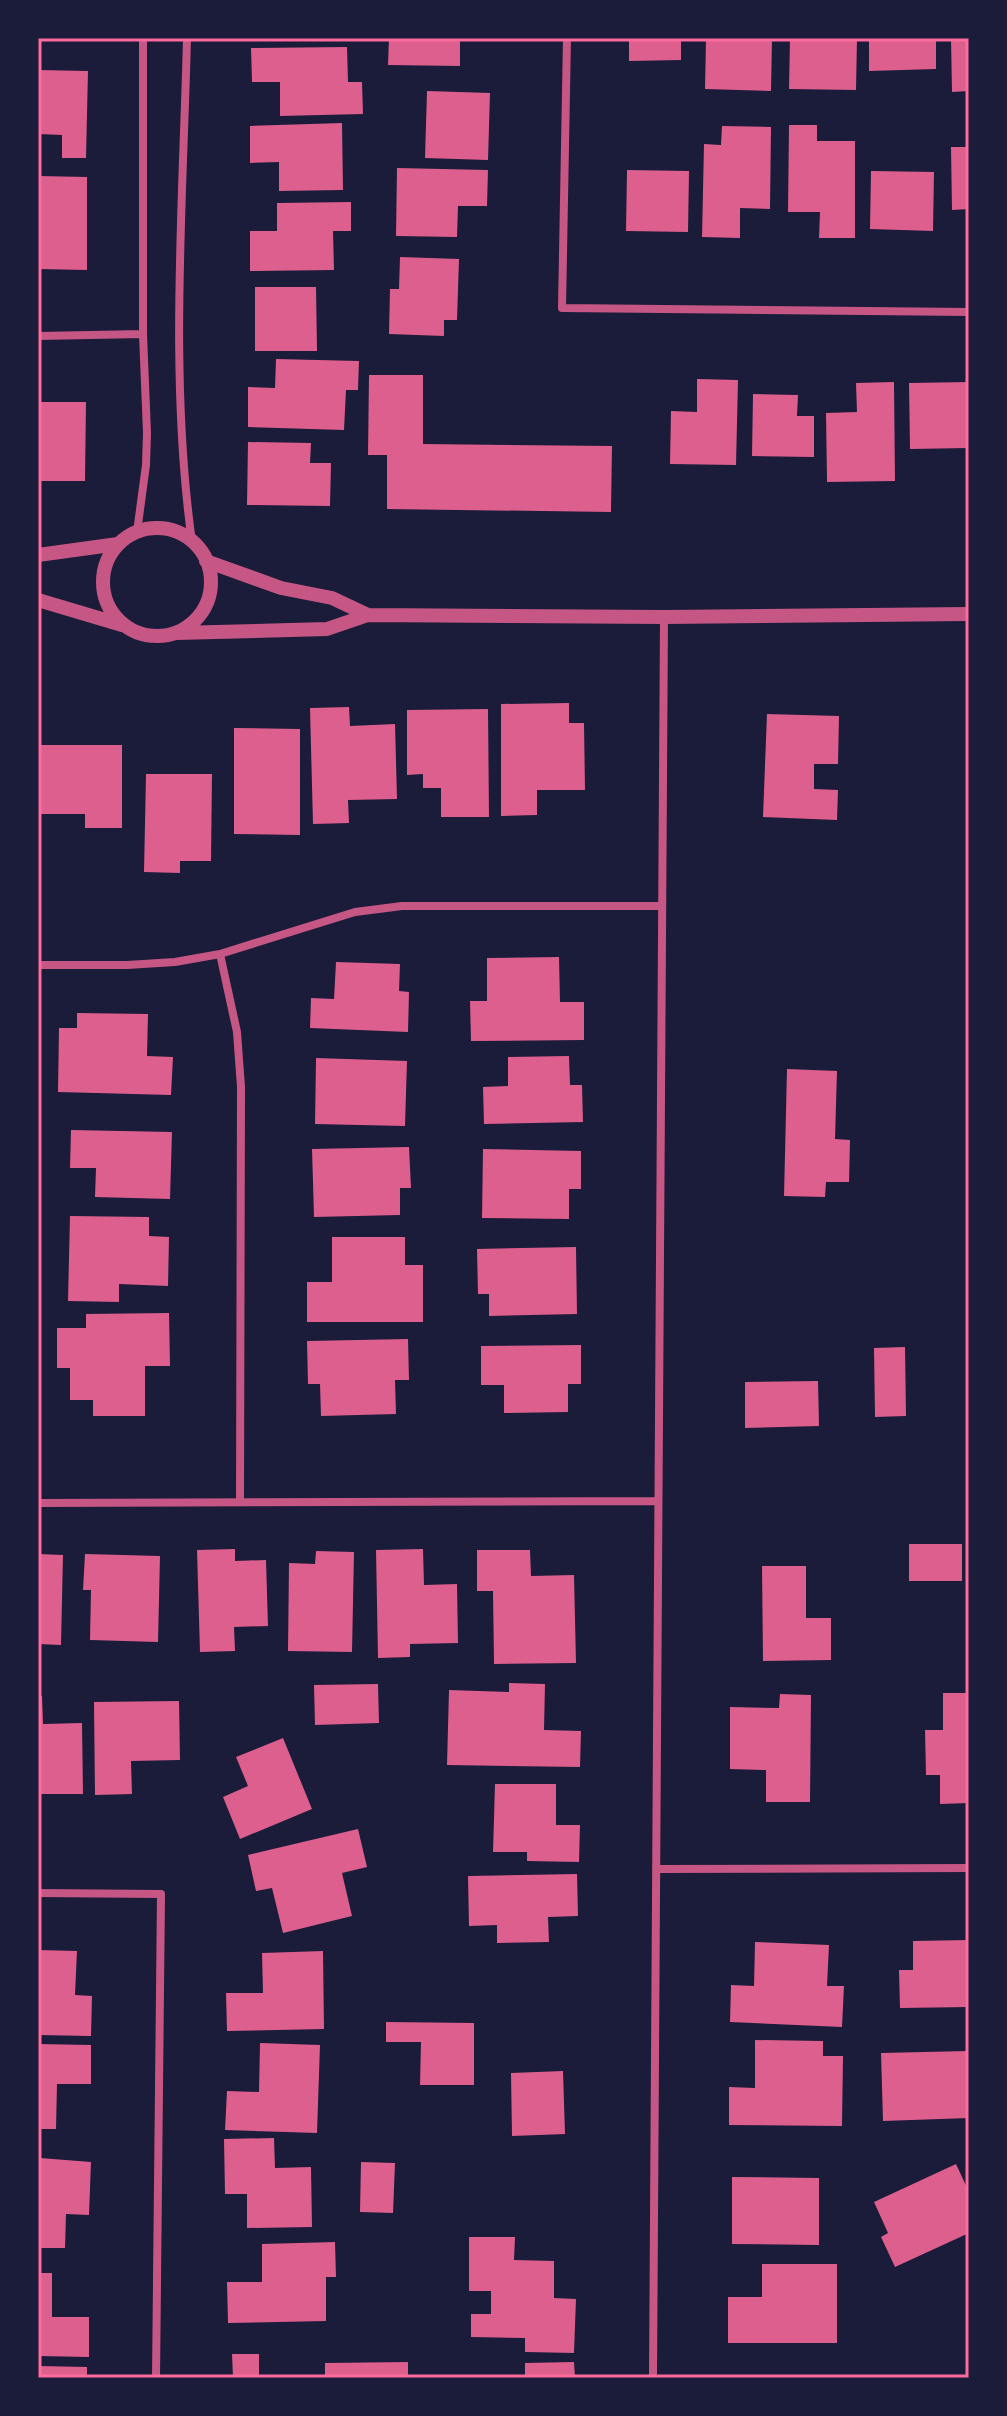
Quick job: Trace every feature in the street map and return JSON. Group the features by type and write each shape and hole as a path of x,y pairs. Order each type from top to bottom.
{"street":[{"path":"137,532 147,433 143,334 143,38"},
{"path":"187,38 180,339 184,480 192,542"},
{"path":"567,38 562,308 969,312"},
{"path":"38,336 143,334"},
{"path":"38,555 118,544 137,532 151,528 180,534 192,542 206,561 210,578 209,595 202,611 191,624 176,633"},
{"path":"118,544 103,572 103,588 115,617 127,627"},
{"path":"206,561 281,588 332,598 368,615"},
{"path":"38,600 142,634 159,636 327,629 368,615 664,617 969,614"},
{"path":"653,2378 664,617"},
{"path":"38,965 175,962 220,954 355,912 402,906 662,906"},
{"path":"220,954 237,1032 241,1087 240,1502"},
{"path":"38,1503 658,1501"},
{"path":"656,1869 969,1868"},
{"path":"38,1893 161,1894 156,2378"}],"building":[{"path":"389,38 460,38 460,66 388,65"},
{"path":"629,38 681,38 681,60 629,61"},
{"path":"706,38 772,38 771,91 705,89"},
{"path":"790,38 857,38 856,90 789,89"},
{"path":"869,38 936,38 936,69 869,71"},
{"path":"951,38 969,38 969,91 952,92"},
{"path":"347,47 348,82 362,82 363,114 280,116 280,82 252,82 251,48"},
{"path":"38,70 88,71 86,158 62,158 62,135 38,134"},
{"path":"427,91 490,93 488,160 425,158"},
{"path":"342,123 343,190 279,191 279,162 250,163 250,126"},
{"path":"789,125 817,125 817,141 855,141 855,238 819,238 820,212 788,212"},
{"path":"722,126 771,127 770,209 740,208 740,238 702,237 704,144 721,145"},
{"path":"951,147 969,147 969,209 952,210"},
{"path":"397,168 488,170 487,206 458,206 457,237 396,236"},
{"path":"627,170 689,171 688,232 626,231"},
{"path":"871,171 934,172 933,231 870,229"},
{"path":"38,176 87,177 87,270 38,269"},
{"path":"351,202 351,231 333,231 334,270 250,271 250,231 277,231 277,203"},
{"path":"400,257 459,259 457,320 444,320 444,336 389,334 390,289 399,289"},
{"path":"255,287 316,287 317,351 255,351"},
{"path":"276,359 359,361 358,390 346,390 344,430 248,427 248,387 275,388"},
{"path":"369,375 423,375 423,444 612,446 611,512 387,509 387,455 368,455"},
{"path":"697,379 738,380 736,465 670,464 671,411 697,412"},
{"path":"894,382 895,481 827,482 826,413 857,412 856,383"},
{"path":"969,382 969,448 910,449 909,383"},
{"path":"753,394 798,395 797,416 814,416 814,457 752,456"},
{"path":"38,402 86,402 85,481 38,481"},
{"path":"248,442 311,443 310,463 331,463 330,506 247,505"},
{"path":"569,703 569,723 584,723 585,790 537,790 537,815 501,816 501,704"},
{"path":"349,707 350,726 395,724 397,799 348,800 349,823 313,824 310,708"},
{"path":"488,709 489,817 441,817 441,788 423,788 423,774 407,775 407,710"},
{"path":"767,714 839,716 838,764 814,764 814,789 838,790 837,820 763,817"},
{"path":"234,728 300,729 300,835 234,834"},
{"path":"38,745 122,745 122,828 85,828 85,814 38,814"},
{"path":"146,774 212,774 211,861 180,861 180,873 144,872"},
{"path":"559,957 560,1002 584,1002 584,1040 471,1041 470,1001 487,1001 487,958"},
{"path":"336,962 400,964 399,991 409,992 408,1032 310,1028 311,998 334,999"},
{"path":"77,1013 148,1014 147,1056 173,1057 171,1095 58,1092 59,1028 77,1028"},
{"path":"569,1056 570,1085 582,1085 583,1122 484,1124 483,1087 508,1086 508,1057"},
{"path":"316,1058 407,1061 405,1126 315,1124"},
{"path":"787,1069 837,1071 835,1139 850,1140 849,1182 826,1182 825,1197 784,1196"},
{"path":"71,1130 172,1132 170,1199 95,1197 96,1168 70,1168"},
{"path":"409,1147 411,1188 400,1188 400,1215 314,1217 312,1149"},
{"path":"483,1149 581,1151 581,1189 569,1189 569,1219 482,1218"},
{"path":"70,1216 149,1217 149,1236 169,1237 168,1286 119,1284 119,1302 68,1301"},
{"path":"332,1237 405,1237 405,1265 423,1265 423,1322 307,1322 307,1282 332,1282"},
{"path":"576,1247 577,1314 489,1316 489,1294 478,1294 477,1249"},
{"path":"169,1313 170,1366 145,1366 145,1416 93,1416 93,1400 70,1400 70,1368 57,1368 57,1328 86,1328 86,1314"},
{"path":"408,1339 409,1380 395,1380 396,1414 321,1416 320,1384 308,1384 307,1341"},
{"path":"581,1345 581,1384 568,1384 568,1412 504,1413 504,1385 481,1385 481,1346"},
{"path":"905,1347 906,1416 875,1417 874,1348"},
{"path":"818,1381 819,1426 745,1428 745,1382"},
{"path":"909,1544 962,1544 962,1581 909,1581"},
{"path":"235,1549 235,1561 266,1560 268,1626 234,1627 235,1651 200,1652 197,1550"},
{"path":"423,1549 424,1585 457,1584 458,1643 410,1644 410,1657 378,1658 376,1550"},
{"path":"477,1550 530,1550 531,1576 574,1575 576,1663 494,1664 493,1591 477,1591"},
{"path":"316,1551 354,1552 352,1652 288,1651 289,1563 315,1564"},
{"path":"38,1554 63,1555 61,1645 38,1644"},
{"path":"85,1554 160,1556 158,1642 90,1640 91,1590 83,1590"},
{"path":"762,1566 806,1566 806,1618 831,1618 831,1660 763,1661"},
{"path":"509,1683 545,1684 544,1730 581,1731 580,1767 447,1765 449,1690 509,1692"},
{"path":"378,1684 379,1723 315,1725 314,1685"},
{"path":"943,1693 969,1693 969,1803 940,1804 940,1775 926,1775 925,1730 943,1730"},
{"path":"780,1694 811,1695 810,1802 766,1802 766,1770 730,1769 730,1707 779,1708"},
{"path":"38,1696 42,1696 43,1724 82,1723 83,1794 38,1794"},
{"path":"179,1701 180,1760 131,1761 132,1794 95,1795 94,1702"},
{"path":"283,1738 312,1809 240,1839 223,1797 248,1786 236,1757"},
{"path":"495,1784 556,1784 556,1825 580,1825 579,1862 527,1861 527,1852 493,1852"},
{"path":"358,1829 367,1867 342,1873 352,1916 283,1933 272,1888 256,1891 248,1855"},
{"path":"577,1874 578,1916 548,1917 549,1942 497,1943 497,1925 469,1926 468,1876"},
{"path":"969,1940 969,2007 900,2008 899,1970 913,1970 913,1941"},
{"path":"755,1942 829,1945 827,1986 844,1986 842,2027 730,2022 731,1985 754,1986"},
{"path":"38,1950 77,1951 75,1995 92,1996 91,2036 38,2035"},
{"path":"323,1951 324,2029 227,2031 226,1993 263,1993 262,1953"},
{"path":"386,2022 474,2023 474,2085 420,2085 421,2042 386,2042"},
{"path":"755,2040 823,2041 823,2056 843,2056 842,2126 729,2125 729,2087 755,2088"},
{"path":"260,2043 320,2045 317,2133 225,2130 227,2091 259,2092"},
{"path":"38,2044 91,2045 91,2084 57,2084 56,2129 38,2129"},
{"path":"968,2051 969,2118 883,2121 881,2053"},
{"path":"563,2071 565,2134 512,2136 511,2073"},
{"path":"274,2138 275,2168 311,2167 312,2227 247,2228 247,2194 225,2194 224,2139"},
{"path":"40,2158 91,2162 89,2215 66,2214 65,2248 38,2248"},
{"path":"361,2162 395,2163 393,2213 360,2212"},
{"path":"956,2164 969,2192 969,2233 895,2267 881,2237 888,2233 874,2202"},
{"path":"732,2177 819,2178 819,2245 732,2244"},
{"path":"469,2237 515,2237 514,2260 554,2261 554,2298 576,2299 574,2353 525,2352 525,2338 471,2337 471,2314 491,2314 491,2291 469,2291"},
{"path":"335,2242 336,2277 326,2277 326,2321 228,2323 227,2282 262,2282 262,2244"},
{"path":"762,2264 837,2264 837,2343 728,2343 728,2297 762,2297"},
{"path":"38,2273 52,2273 52,2317 89,2317 89,2357 38,2356"},
{"path":"232,2354 259,2354 259,2378 233,2378"},
{"path":"408,2362 408,2378 325,2378 325,2363"},
{"path":"574,2362 575,2378 525,2378 525,2363"},
{"path":"39,2366 87,2367 87,2378 39,2378"}]}
